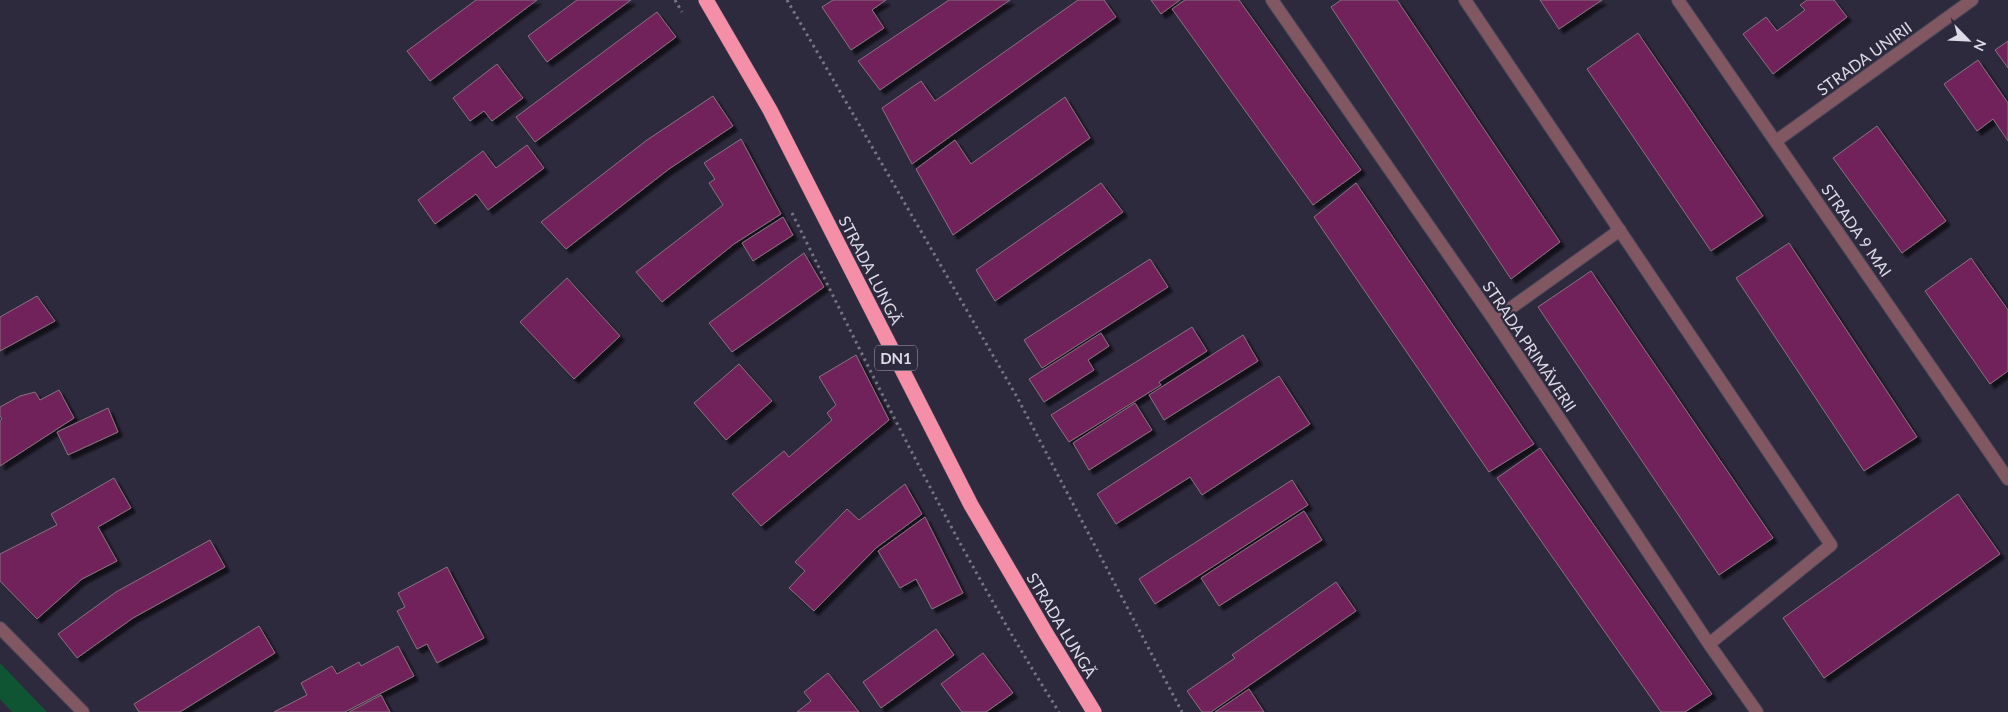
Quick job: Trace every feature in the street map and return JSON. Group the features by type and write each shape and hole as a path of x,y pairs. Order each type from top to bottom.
{"highway":[{"name":"STRADA LUNGĂ","path":"706,0 770,110 972,505 1094,712"}],"street":[{"name":"STRADA PRIMĂVERII","path":"1272,0 1494,320 1709,644 1757,712"},
{"path":"1465,0 1832,545 1709,644"},
{"name":"STRADA 9 MAI","path":"1678,0 2008,479"},
{"name":"STRADA UNIRII","path":"1776,141 1972,0"},
{"path":"1494,320 1620,230"},
{"path":"0,628 83,712"}],"path":[{"path":"787,0 1017,397 1182,712"}],"green space":[{"path":"0,663 47,712 12,712 0,699"}],"building":[{"path":"476,0 537,0 430,81 407,51"},
{"path":"577,0 631,0 547,62 528,36"},
{"path":"833,0 886,0 872,10 884,28 851,50 822,7"},
{"path":"949,0 1010,0 880,90 858,61"},
{"path":"1078,0 1104,0 1116,17 912,164 882,108 921,81 935,101"},
{"path":"1151,0 1180,0 1161,14"},
{"path":"1185,0 1239,0 1361,170 1313,205 1172,9"},
{"path":"1341,0 1397,0 1560,242 1511,279 1331,7"},
{"path":"1540,0 1602,0 1559,29"},
{"path":"1807,0 1834,0 1847,17 1773,74 1743,34 1766,17 1777,31 1805,10 1800,5"},
{"path":"657,12 676,37 535,142 516,117"},
{"path":"1638,33 1763,216 1711,251 1587,69"},
{"path":"2008,41 2008,68 1995,50"},
{"path":"1978,60 2008,103 2008,141 1993,119 1977,131 1944,84"},
{"path":"497,64 523,98 492,121 484,111 470,121 453,98"},
{"path":"713,96 733,126 669,169 566,249 541,222 647,140"},
{"path":"1065,97 1090,138 953,235 916,169 955,140 971,164"},
{"path":"1877,126 1946,221 1902,253 1833,158"},
{"path":"741,139 781,214 734,244 662,302 636,272 723,205 709,183 715,179 704,163"},
{"path":"527,145 544,168 488,210 476,194 435,224 418,200 483,151 496,168"},
{"path":"1101,183 1123,212 995,301 976,270"},
{"path":"1356,183 1534,444 1489,472 1314,217"},
{"path":"783,217 793,235 753,261 742,243"},
{"path":"1789,243 1917,437 1864,471 1736,278"},
{"path":"804,253 824,287 732,352 709,323"},
{"path":"1971,258 2008,310 2008,371 1990,384 1925,291"},
{"path":"1150,259 1168,287 1042,368 1024,340"},
{"path":"1591,271 1773,538 1719,575 1538,307"},
{"path":"567,278 620,336 574,379 520,322"},
{"path":"37,296 55,321 0,351 0,317"},
{"path":"1192,327 1207,351 1159,382 1161,385 1069,442 1051,415"},
{"path":"1101,333 1109,346 1088,360 1094,370 1044,402 1029,379"},
{"path":"1243,335 1258,361 1164,420 1149,395"},
{"path":"856,355 889,420 761,526 732,494 784,451 789,457 832,420 827,413 836,405 819,377"},
{"path":"739,364 772,401 726,440 694,403"},
{"path":"1279,376 1310,424 1202,495 1190,477 1116,524 1097,494"},
{"path":"59,390 74,418 0,466 0,421 2,419 0,407 20,396 35,392 40,400"},
{"path":"1135,403 1152,430 1089,470 1073,443"},
{"path":"108,408 118,432 68,455 57,432"},
{"path":"1540,448 1712,694 1685,712 1661,712 1497,478"},
{"path":"114,478 131,508 98,527 117,561 82,579 37,619 0,581 0,554 57,525 51,514"},
{"path":"1292,480 1308,505 1155,604 1139,579"},
{"path":"905,484 922,514 876,548 814,611 789,588 805,571 795,562 847,509 859,520"},
{"path":"1958,494 2000,554 1824,678 1783,618"},
{"path":"1304,511 1322,540 1219,606 1201,578"},
{"path":"925,517 963,593 932,609 916,579 900,588 878,551"},
{"path":"210,540 225,567 133,618 77,658 58,634 116,592"},
{"path":"447,567 484,638 437,663 427,644 417,649 397,611 405,607 398,593"},
{"path":"1336,582 1356,611 1211,712 1202,712 1187,691 1235,658 1232,655"},
{"path":"259,626 275,653 180,712 139,712 134,704"},
{"path":"936,629 954,655 881,708 863,682"},
{"path":"398,646 414,676 345,712 274,712 307,695 301,683 332,666 337,674 359,662 361,666"},
{"path":"983,653 1013,693 986,712 962,712 941,684"},
{"path":"828,673 859,712 797,712 811,701 804,692"},
{"path":"1249,689 1264,712 1215,712"},
{"path":"381,695 390,712 349,712"}]}
